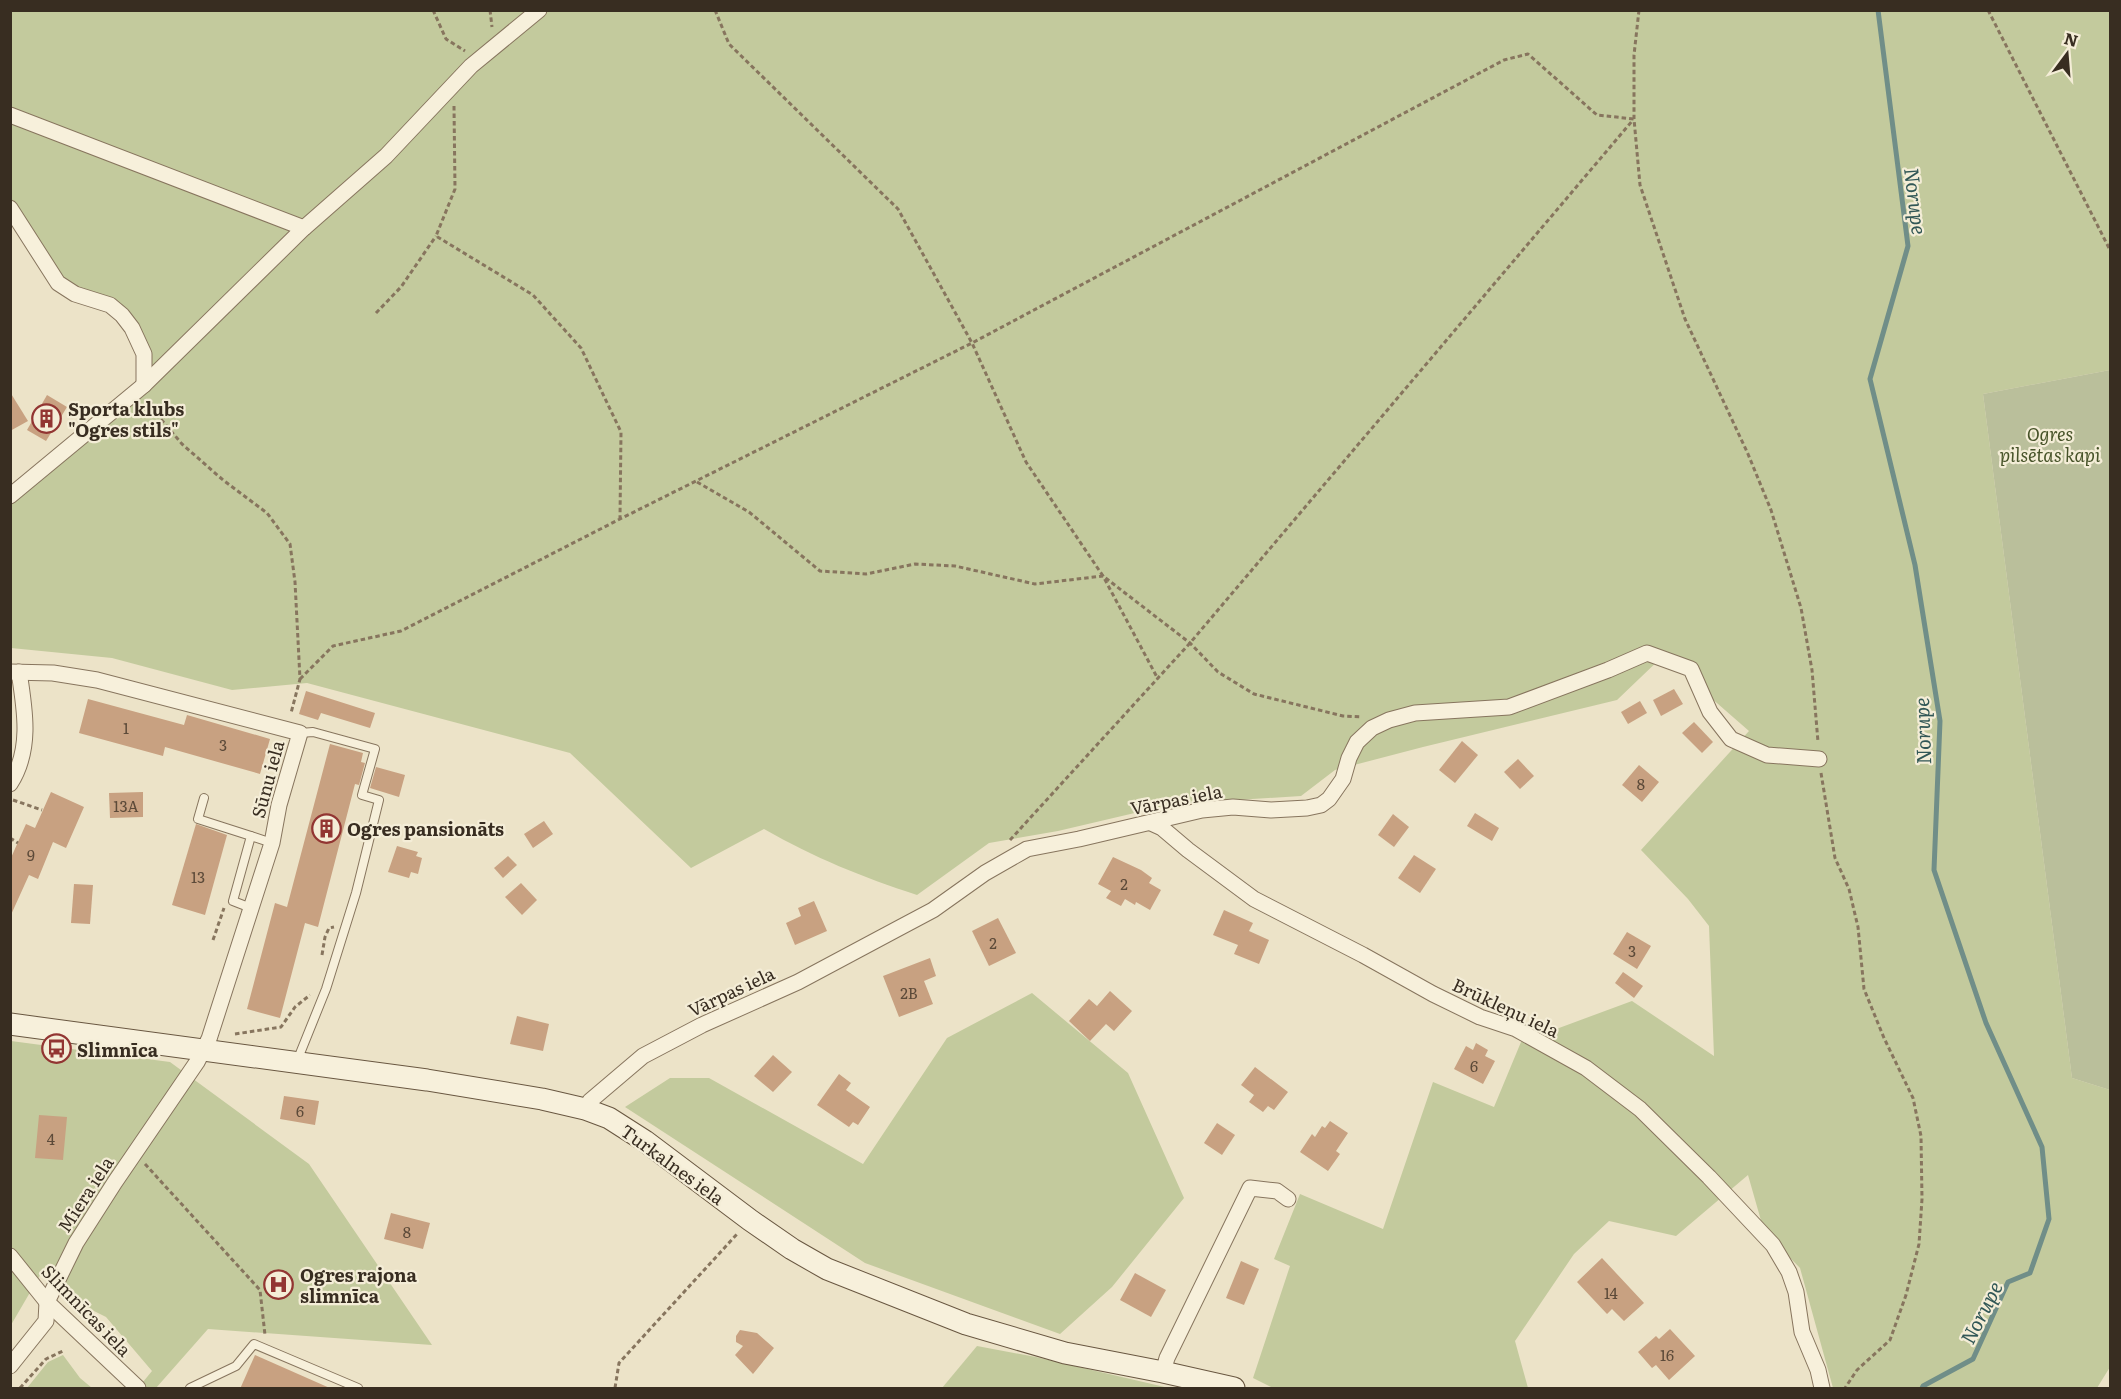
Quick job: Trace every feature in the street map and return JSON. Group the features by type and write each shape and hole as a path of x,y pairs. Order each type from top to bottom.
{"main road":[{"name":"Turkalnes iela","path":"10,1024 427,1080 543,1099 585,1109 609,1118 645,1141 750,1220 792,1249 827,1269 966,1324 1065,1353 1163,1372 1234,1389"}],"street":[{"path":"10,496 144,385 304,228 386,156 454,84 488,52 539,10"},
{"path":"10,114 304,228"},
{"path":"10,208 58,283 75,294 110,305 127,322 139,340 144,354 144,385"},
{"name":"Vārpas iela","path":"585,1109 590,1101 643,1056 702,1025 798,981 933,910 1003,862 1027,849 1079,840 1202,810 1233,807 1271,810 1321,805 1343,779 1349,758 1357,742 1372,728 1389,720 1415,713 1509,707 1647,653 1690,669 1710,712 1731,739 1767,755 1819,759"},
{"path":"10,784 20,770 26,715 15,672"},
{"name":"Sūnu iela","path":"15,672 53,673 97,680 293,731 272,843 204,1049"},
{"name":"Brūkleņu iela","path":"1151,823 1162,828 1254,899 1433,994 1480,1017 1516,1029 1586,1068 1640,1109 1717,1185 1773,1245 1789,1272 1796,1292 1802,1332 1818,1370 1822,1389"},
{"name":"Miera iela","path":"10,1366 46,1321 47,1302 76,1243 204,1049"},
{"path":"1163,1372 1167,1358 1250,1188 1277,1191 1288,1199"},
{"name":"Slimnīcas iela","path":"10,1256 47,1302 138,1389"}],"lane":[{"path":"293,731 313,732 375,749 362,795 379,800 356,893 326,989 296,1062"},
{"path":"204,798 198,819 272,843"},
{"path":"251,836 233,901 251,908"},
{"path":"190,1389 236,1366 254,1344 358,1389"}],"path":[{"path":"433,10 446,39 465,51 488,52"},
{"path":"715,10 729,44 898,209 972,343 1026,462 1103,576 1158,679"},
{"path":"1639,10 1634,55 1634,119 1640,185 1685,319 1748,454 1771,510 1801,608 1812,670 1819,759 1835,858 1849,889 1858,927 1864,989 1884,1038 1913,1098 1921,1136 1922,1199 1919,1244 1906,1295 1890,1340 1857,1370 1845,1389"},
{"path":"1988,10 2110,250"},
{"path":"300,679 333,646 401,632 620,519 972,343 1504,60 1528,54 1597,115 1634,119"},
{"path":"375,313 401,287 436,236 455,189 454,84"},
{"path":"1003,862 1011,837 1190,643 1634,119"},
{"path":"436,236 533,295 581,348 621,432 620,519"},
{"path":"144,385 154,411 182,444 267,513 290,544 295,582 300,679 293,731"},
{"path":"697,482 749,512 820,571 866,574 915,564 955,566 1035,584 1103,576 1190,643 1218,672 1254,694 1343,716 1363,717"},
{"path":"10,799 42,810"},
{"path":"10,838 18,843"},
{"path":"213,940 226,903"},
{"path":"322,962 325,937 329,928 346,923"},
{"path":"225,1037 251,1030 281,1027 295,1007 318,990"},
{"path":"141,1159 260,1290 265,1349"},
{"path":"615,1389 619,1363 750,1220"},
{"path":"20,1389 46,1359 65,1350"}],"green space":[{"path":"10,11 2110,11 2110,370 1983,394 2072,1078 2110,1090 2110,1367 2097,1388 1833,1388 1800,1268 1764,1231 1748,1175 1676,1236 1609,1221 1574,1254 1515,1341 1528,1388 1273,1388 1253,1378 1290,1266 1274,1259 1300,1194 1383,1229 1433,1082 1494,1107 1521,1042 1632,1001 1714,1056 1709,926 1688,899 1641,850 1749,731 1663,656 1617,700 1335,770 1301,796 1173,804 1058,831 989,843 917,895 839,866 764,829 691,868 570,753 307,683 232,690 112,658 11,648 11,496 145,378 122,315 75,294 11,208"},
{"name":"Ogres pilsētas kapi","path":"2110,370 2110,1090 2072,1078 1983,394"},
{"path":"1032,993 1128,1073 1184,1198 1112,1287 1060,1334 865,1263 625,1107 670,1078 709,1078 863,1164 947,1038"},
{"path":"11,1041 170,1062 309,1164 432,1345 208,1329 156,1388 138,1388 152,1371 106,1317 76,1302 46,1265 11,1325"},
{"path":"977,1346 1036,1357 1169,1388 942,1388"},
{"path":"63,1355 80,1378 92,1388 27,1388 48,1362"}],"building":[{"path":"10,392 28,421 10,431"},
{"name":"Sporta klubs \"Ogres stils\"","path":"47,395 67,407 46,441 27,430"},
{"path":"1674,689 1683,704 1661,716 1653,700"},
{"path":"306,691 375,713 370,728 321,713 318,720 299,714"},
{"path":"88,699 184,725 187,715 270,739 260,774 165,747 163,756 79,733"},
{"path":"1640,701 1647,713 1628,724 1621,712"},
{"path":"1694,722 1713,742 1702,753 1682,733"},
{"path":"1462,741 1478,755 1455,783 1439,770"},
{"name":"Ogres pansionāts","path":"330,744 363,753 361,762 365,763 359,785 355,784 318,927 305,923 280,1018 247,1009 275,903 287,907"},
{"path":"1518,759 1534,776 1520,789 1504,772"},
{"path":"1639,765 1659,782 1642,802 1622,785"},
{"path":"376,767 405,775 399,797 370,788"},
{"path":"51,792 84,807 66,848 53,842 38,879 29,875 10,917 10,860 26,824 35,828"},
{"path":"143,792 143,817 110,818 109,793"},
{"path":"1475,813 1499,828 1492,841 1467,826"},
{"path":"1393,814 1409,827 1394,847 1378,835"},
{"path":"544,821 553,834 533,848 524,834"},
{"path":"196,824 227,835 205,915 172,905"},
{"path":"397,846 418,852 416,856 422,858 418,874 411,872 409,878 388,872"},
{"path":"1414,855 1436,869 1420,893 1398,878"},
{"path":"508,856 517,865 503,878 494,868"},
{"path":"1113,857 1141,870 1152,878 1149,883 1161,890 1150,910 1125,899 1121,906 1106,898 1111,891 1098,884"},
{"path":"521,883 537,900 522,915 505,897"},
{"path":"74,884 93,885 90,924 71,923"},
{"path":"814,901 827,931 795,945 786,923 801,916 798,908"},
{"path":"1224,910 1253,923 1249,931 1269,940 1259,964 1234,954 1238,945 1213,935"},
{"path":"998,918 1016,953 989,966 972,931"},
{"path":"1627,932 1651,946 1637,969 1613,954"},
{"path":"930,958 936,976 924,981 933,1004 899,1017 883,976"},
{"path":"1623,972 1643,986 1634,998 1615,983"},
{"path":"1110,991 1132,1011 1114,1031 1106,1024 1090,1041 1069,1021 1089,999 1097,1006"},
{"path":"517,1016 549,1024 543,1051 510,1044"},
{"path":"1476,1043 1488,1050 1485,1056 1495,1061 1483,1084 1454,1069 1466,1046 1473,1050"},
{"path":"773,1055 792,1072 773,1092 754,1076"},
{"path":"1255,1067 1288,1092 1274,1110 1268,1106 1263,1112 1249,1102 1254,1095 1241,1085"},
{"path":"839,1074 851,1083 846,1090 870,1107 858,1125 853,1122 849,1127 817,1105"},
{"path":"284,1096 319,1101 315,1125 280,1119"},
{"path":"39,1115 67,1117 63,1160 35,1158"},
{"path":"1330,1121 1348,1133 1336,1151 1340,1154 1328,1171 1300,1152 1312,1134 1315,1137 1322,1126 1325,1128"},
{"path":"1217,1123 1235,1135 1222,1155 1204,1143"},
{"path":"391,1213 430,1223 423,1249 384,1239"},
{"path":"1602,1258 1644,1303 1624,1321 1612,1309 1607,1314 1577,1282"},
{"path":"1241,1261 1259,1269 1244,1305 1226,1298"},
{"path":"1135,1273 1166,1290 1151,1317 1120,1300"},
{"path":"1670,1329 1695,1356 1669,1380 1656,1365 1652,1368 1638,1352 1656,1336 1659,1339"},
{"path":"740,1330 757,1333 774,1348 753,1374 735,1355 743,1346 736,1342 736,1336"},
{"path":"255,1355 332,1389 240,1389"}],"waterway":[{"name":"Norupe","path":"1878,10 1908,246 1870,379 1915,565 1940,721 1934,870 1986,1023 2042,1147 2049,1219 2030,1273 2008,1282 1973,1359 1922,1388"}],"place":[{"name":"Sporta klubs \"Ogres stils\"","path":"47,418"},
{"name":"Ogres pansionāts","path":"326,828"},
{"name":"Slimnīca","path":"56,1049"},
{"name":"Ogres rajona slimnīca","path":"279,1284"}]}
